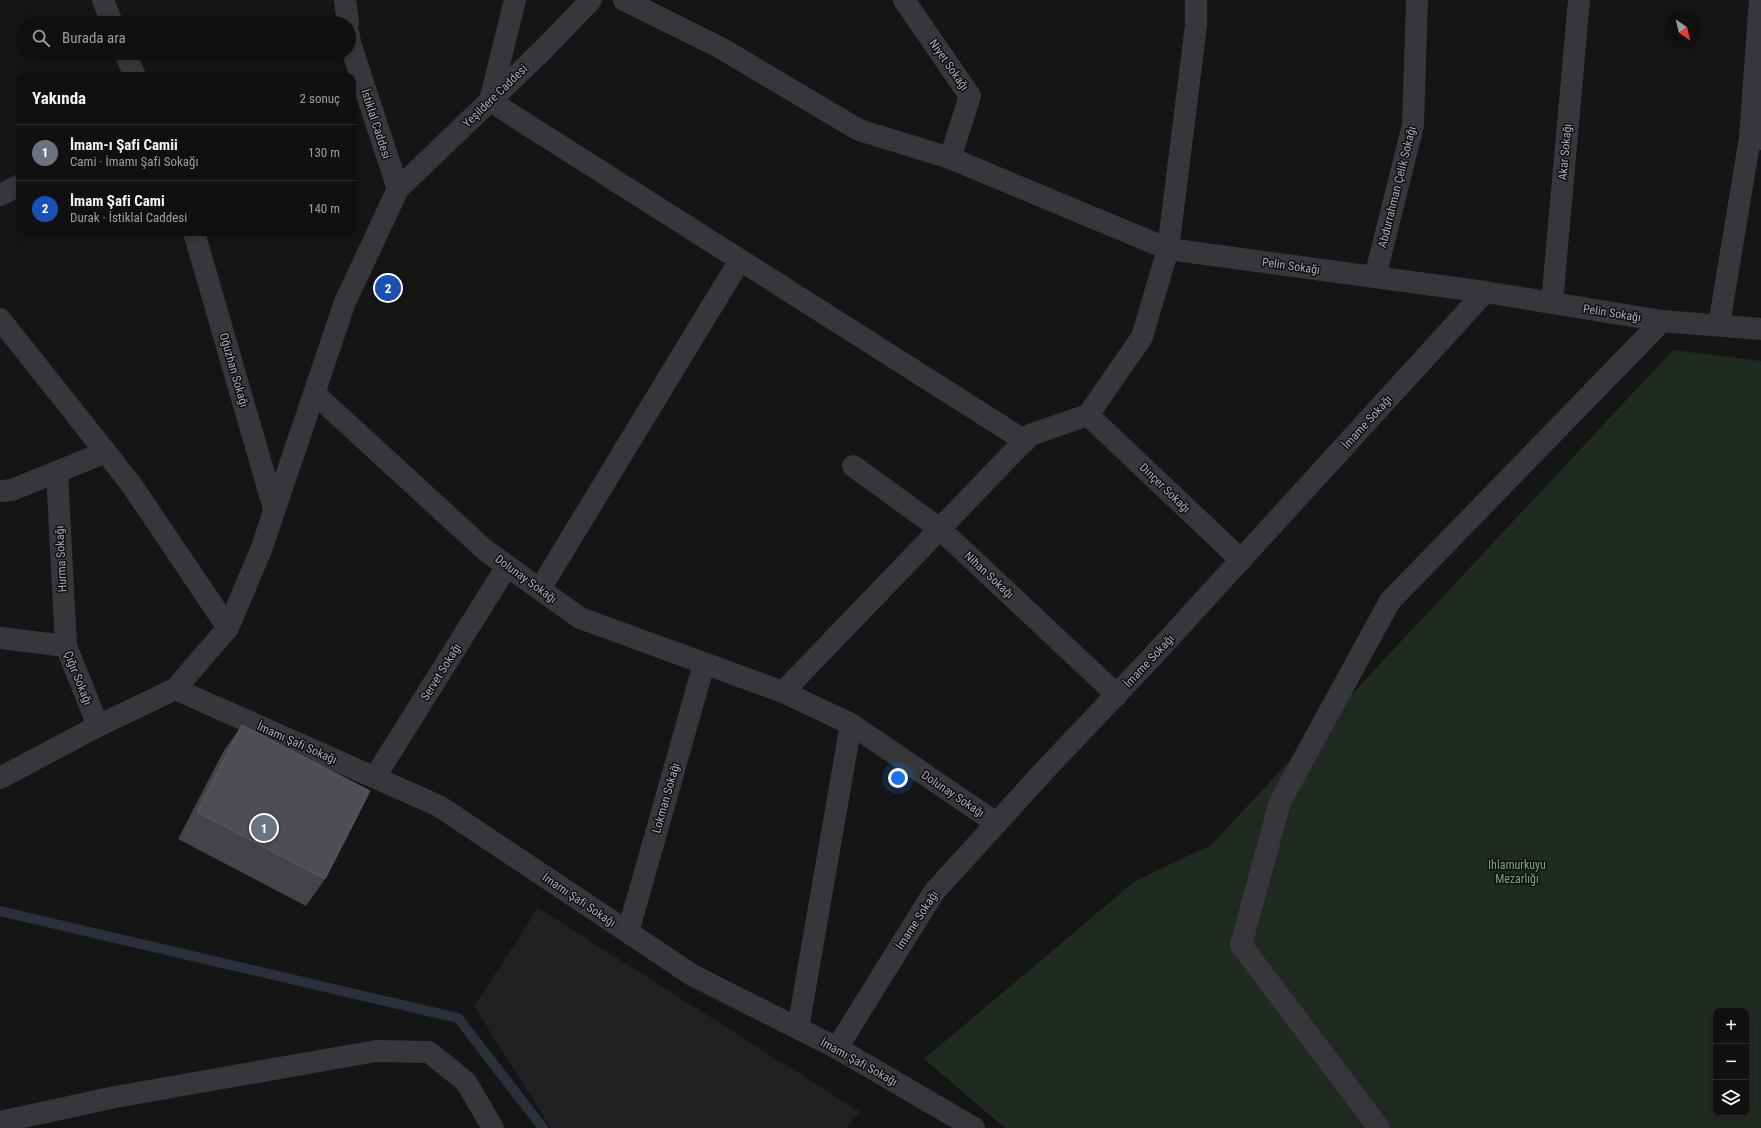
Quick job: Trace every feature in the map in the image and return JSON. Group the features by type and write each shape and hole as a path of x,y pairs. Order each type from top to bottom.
{"street":[{"path":"102,0 109,16"},
{"path":"345,0 347,16"},
{"path":"515,0 490,101 1025,441"},
{"name":"Yeşildere Caddesi","path":"398,189 545,48 591,0"},
{"name":"Pelin Sokağı","path":"624,0 719,47 859,130 950,158 1168,248 1486,292 1662,321 1761,329"},
{"name":"Niyet Sokağı","path":"904,0 970,96 950,158"},
{"path":"783,692 1030,435 1088,414 1142,337 1168,248 1196,25 1196,0"},
{"name":"Abdurrahman Çelik Sokağı","path":"1375,277 1413,125 1417,0"},
{"name":"Akar Sokağı","path":"1552,303 1579,0"},
{"path":"1719,325 1756,138 1760,0"},
{"path":"128,60 133,72"},
{"name":"İstiklal Caddesi","path":"356,60 398,189"},
{"path":"0,195 16,187"},
{"path":"0,778 98,726 175,689 228,628 261,550 345,302 398,189"},
{"name":"Oğuzhan Sokağı","path":"195,236 274,509"},
{"path":"540,590 740,260"},
{"name":"İmame Sokağı","path":"837,1048 934,892 996,823 1117,695 1486,292"},
{"path":"0,319 131,484 228,628"},
{"path":"1379,1128 1241,945 1280,802 1390,601 1662,321"},
{"name":"Dolunay Sokağı","path":"314,393 485,550 580,618 783,692 851,724 996,823"},
{"name":"Dinçer Sokağı","path":"1088,414 1241,560"},
{"path":"0,491 12,490 106,452"},
{"name":"Nihan Sokağı","path":"853,466 940,529 1117,695"},
{"name":"Hurma Sokağı","path":"57,472 66,646"},
{"name":"Servet Sokağı","path":"375,777 507,566"},
{"name":"Çığır Sokağı","path":"0,638 66,646 98,726"},
{"name":"Lokman Sokağı","path":"628,932 704,664"},
{"name":"İmamı Şafi Sokağı","path":"175,689 439,806 692,975 837,1048 974,1128"},
{"path":"798,1028 851,724"},
{"path":"0,1122 115,1097 376,1051 429,1052 466,1082 493,1128"}],"shaded area":[{"path":"538,908 860,1112 846,1128 551,1128 474,1006"}],"green space":[{"name":"Ihlamurkuyu Mezarlığı","path":"1673,350 1761,361 1761,1128 1005,1128 924,1059 1135,881 1211,845"}],"building":[{"path":"242,725 370,791 325,879 197,812"}],"waterway":[{"path":"0,911 458,1018 543,1128"}],"place":[{"name":"İmam Şafi Cami","path":"388,288"},
{"name":"İmam-ı Şafi Camii","path":"264,828"}]}
